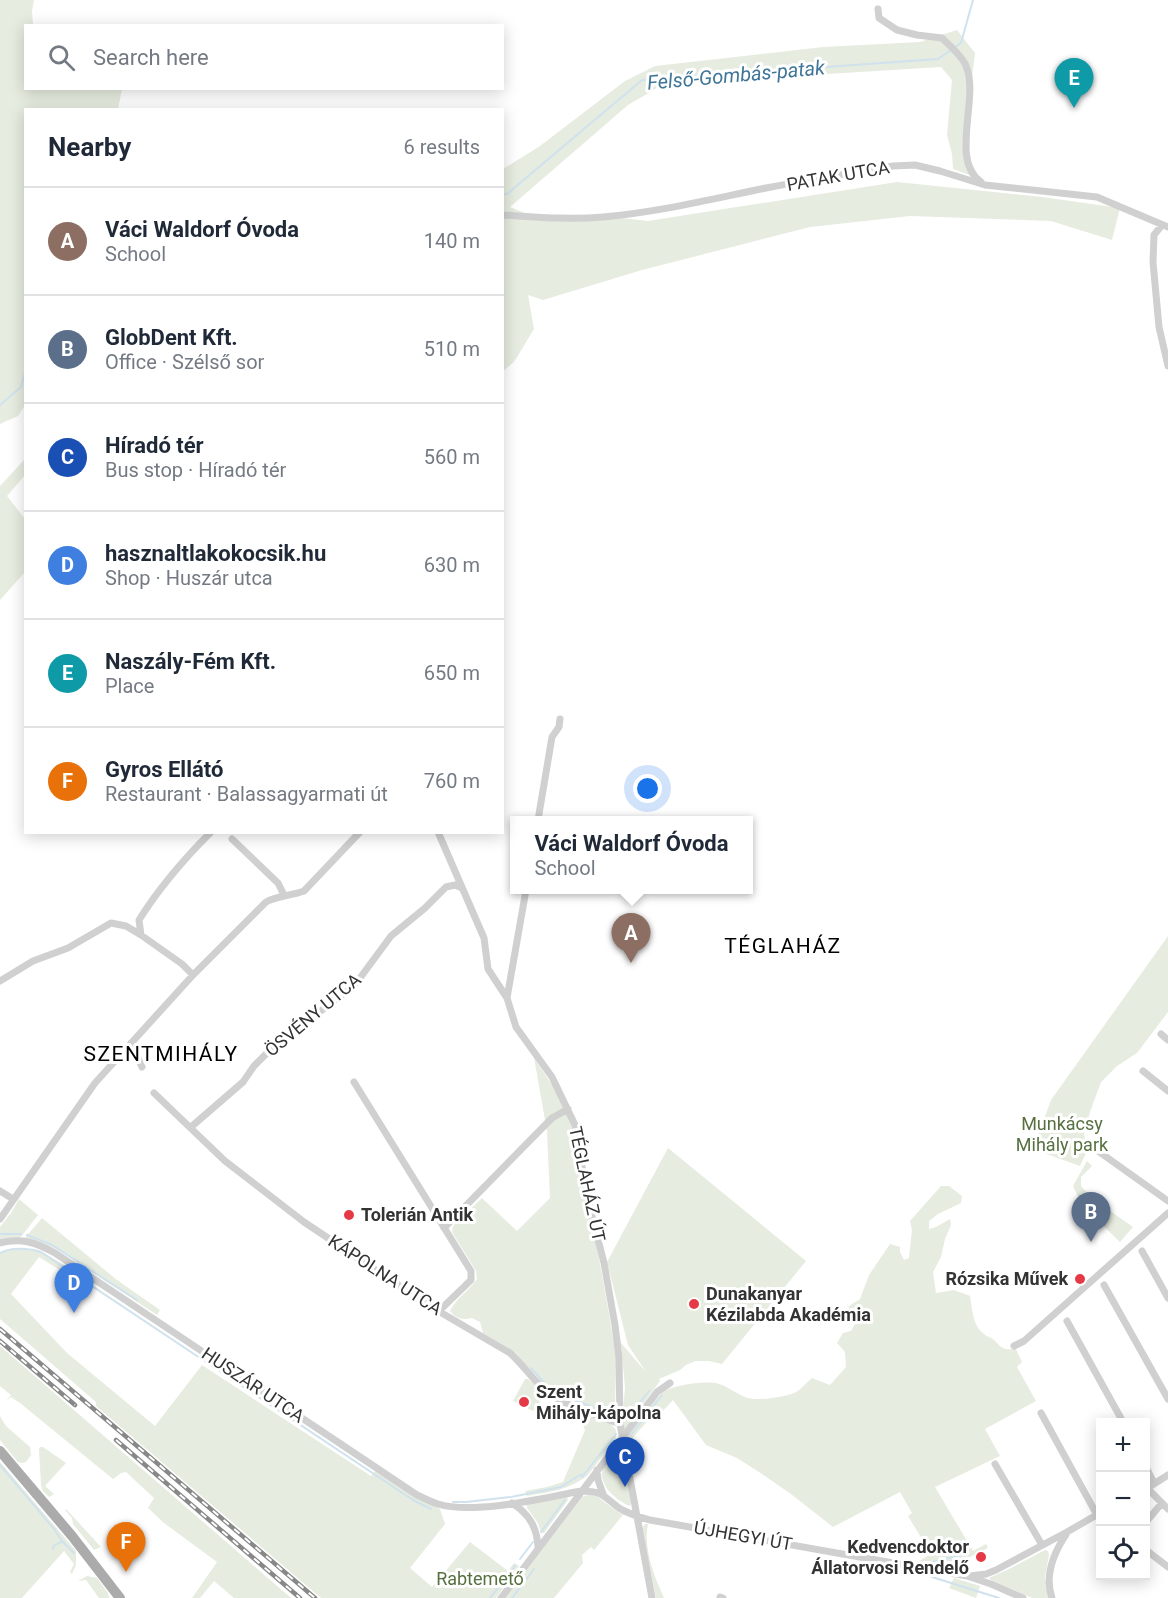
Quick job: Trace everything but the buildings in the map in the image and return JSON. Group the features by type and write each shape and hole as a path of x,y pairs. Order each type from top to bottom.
{"main road":[{"path":"0,1452 120,1598"}],"street":[{"path":"878,9 879,18 897,30 942,38 966,64 970,81 967,162 975,178 985,185"},
{"name":"PATAK UTCA","path":"504,214 554,219 602,217 893,166 915,165 985,185 1097,197 1165,226"},
{"path":"1165,226 1154,235 1153,262 1159,327 1168,366"},
{"path":"539,816 552,737 559,727 560,719"},
{"path":"141,935 139,920 155,894 209,834"},
{"path":"0,1219 95,1083 193,975 266,902 274,897 304,891 358,834"},
{"path":"439,834 484,938 488,969 507,998"},
{"path":"232,839 278,883 284,895"},
{"name":"ÖSVÉNY UTCA","path":"191,1127 243,1082 271,1048 357,982 392,936 446,888 455,885 462,888"},
{"name":"TÉGLAHÁZ ÚT","path":"525,894 507,998 516,1027 552,1077 576,1125 587,1196 604,1263 615,1325 619,1358 620,1424"},
{"path":"0,981 33,961 68,948 111,923 126,926 141,935 182,964 193,975"},
{"path":"1161,1034 1168,1040"},
{"path":"131,1043 142,1067"},
{"path":"1143,1071 1168,1091"},
{"path":"354,1082 471,1271 471,1280 439,1311"},
{"name":"KÁPOLNA UTCA","path":"154,1093 225,1161 304,1222 439,1311 510,1353 549,1393 560,1400 620,1424"},
{"path":"444,1228 552,1118 568,1110"},
{"path":"1098,1151 1168,1201"},
{"path":"0,1191 13,1199"},
{"path":"1014,1346 1024,1341 1168,1213"},
{"name":"HUSZÁR UTCA","path":"0,1243 15,1240 32,1242 55,1253 417,1496 439,1505 470,1508 581,1491 603,1494"},
{"path":"1142,1251 1168,1298"},
{"path":"1104,1285 1168,1400"},
{"path":"1067,1321 1121,1418"},
{"path":"501,1598 657,1392 669,1383"},
{"path":"1041,1413 1096,1509"},
{"path":"620,1424 652,1598"},
{"path":"607,1458 616,1459 629,1469"},
{"path":"995,1464 1042,1545"},
{"path":"597,1470 603,1494"},
{"path":"1148,1472 1154,1483"},
{"path":"1150,1486 1168,1475"},
{"path":"1150,1492 1165,1506 1150,1519"},
{"name":"ÚJHEGYI ÚT","path":"603,1494 619,1508 637,1516 968,1576 1023,1598"},
{"path":"512,1503 521,1508 534,1525 538,1536 538,1548"},
{"path":"968,1576 986,1574 996,1570 1096,1516"},
{"path":"1052,1598 1051,1565 1054,1554 1067,1532"},
{"path":"1150,1553 1168,1567"}],"green space":[{"path":"0,0 34,0 33,24 24,24 24,90 122,90 118,108 24,108 24,407 18,416 0,424"},
{"path":"957,30 975,53 969,159 980,179 953,169 947,135 952,80 941,67 664,84 628,105 510,207 544,221 621,218 648,221 897,182 1042,197 1120,208 1112,240 1051,221 910,216 810,227 642,270 543,300 528,295 534,329 514,362 504,370 504,168 540,146 625,81 655,66 823,47 920,42"},
{"path":"24,460 24,476 7,496 24,518 24,573 0,600 0,486"},
{"name":"Munkácsy Mihály park","path":"1168,936 1168,1012 1137,1053 1117,1066 1101,1082 1084,1134 1087,1151 1080,1166 1033,1149 1051,1100"},
{"path":"534,1058 568,1109 599,1258 616,1359 615,1410 610,1416 554,1392 544,1385 516,1353 483,1333 480,1322 472,1318 460,1318 450,1311 477,1279 476,1271 452,1232 453,1226 482,1198 517,1231 550,1198 547,1131"},
{"name":"Dunakanyar Kézilabda Akadémia","path":"668,1148 806,1261 722,1364 695,1361 659,1379 660,1381 624,1430 625,1387 621,1343 646,1372 628,1345 607,1262"},
{"path":"1087,1161 1092,1166 1081,1177 1081,1186 1092,1198 1133,1227 1120,1242 1082,1205 1073,1186"},
{"path":"941,1186 949,1186 962,1196 961,1203 929,1221 929,1229 950,1219 951,1225 941,1257 933,1272 936,1293 954,1290 970,1296 973,1316 980,1330 1000,1346 1016,1349 1022,1362 1017,1367 1036,1401 985,1429 1000,1456 935,1487 973,1551 986,1544 988,1548 953,1567 919,1561 931,1554 908,1516 912,1513 900,1492 833,1527 762,1474 737,1458 706,1445 673,1400 658,1416 652,1416 629,1442 626,1437 650,1405 660,1394 676,1387 714,1383 723,1385 748,1398 759,1399 781,1397 793,1393 812,1378 830,1385 846,1367 845,1352 837,1343 843,1333 851,1331 855,1324 847,1313 849,1306 860,1299 869,1275 890,1244 900,1247 904,1260 909,1258 912,1230 910,1221"},
{"path":"19,1199 38,1215 20,1238 0,1240 0,1227"},
{"path":"42,1218 117,1280 160,1310 157,1315 58,1250 25,1238"},
{"name":"Rabtemető","path":"13,1248 42,1252 85,1277 79,1286 73,1282 74,1279 39,1257 11,1294 67,1353 155,1426 202,1365 371,1476 377,1469 440,1509 445,1524 410,1568 432,1587 470,1542 508,1571 514,1563 519,1566 496,1598 321,1598 96,1406 96,1402 0,1319 0,1253"},
{"path":"0,1346 291,1598 234,1598 214,1581 200,1598 192,1598 217,1562 164,1523 148,1508 154,1498 126,1472 113,1479 20,1403 11,1397 6,1401 11,1395 0,1386"},
{"path":"525,1379 541,1390 544,1396 533,1411 513,1401"},
{"path":"555,1401 610,1423 616,1430 616,1438 588,1475 581,1480 559,1490 527,1496 525,1491 563,1482 585,1430 582,1423 553,1410 556,1405"},
{"path":"0,1416 6,1426 30,1447 31,1455 26,1462 18,1462 0,1440"},
{"path":"40,1447 66,1463 45,1486 54,1494 49,1497 41,1485"},
{"path":"615,1460 625,1467 630,1506 614,1496 603,1480 604,1466"},
{"path":"0,1462 76,1551 76,1565 72,1574 70,1572 74,1564 64,1551 22,1598 0,1598"},
{"path":"591,1494 623,1515 594,1550 591,1547 582,1555 583,1563 554,1598 500,1598 581,1497"},
{"path":"567,1497 568,1500 544,1533 541,1533 527,1505"},
{"path":"66,1509 101,1547 94,1550 73,1524"},
{"path":"648,1524 647,1543 650,1562 664,1598 656,1598 642,1528"},
{"path":"1045,1550 1049,1555 1045,1577 1049,1598 1032,1598 989,1578 1007,1570"},
{"path":"87,1576 97,1578 109,1598 99,1598 86,1580 78,1581"},
{"path":"954,1578 980,1586 976,1598 949,1588"}],"waterway":[{"name":"Felső-Gombás-patak","path":"955,47 961,43 973,0"},
{"name":"Felső-Gombás-patak","path":"504,194 507,194 642,80 938,59 951,50"},
{"name":"Felső-Gombás-patak","path":"0,405 21,387 24,376"},
{"path":"0,1234 21,1234"},
{"path":"27,1235 52,1245 137,1300"},
{"path":"0,1253 20,1249 41,1252 413,1500 431,1509"},
{"path":"531,1368 547,1386 560,1394 613,1416"},
{"path":"626,1420 649,1391"},
{"path":"631,1435 662,1395"},
{"path":"582,1477 616,1434"},
{"path":"0,1465 74,1553"},
{"path":"453,1502 511,1497 561,1487 580,1475 584,1475"},
{"path":"541,1532 565,1500"},
{"path":"53,1549 62,1541"},
{"path":"520,1559 533,1542"},
{"path":"933,1562 965,1554"},
{"path":"490,1598 515,1566"},
{"path":"512,1598 534,1569"},
{"path":"932,1577 999,1598"}],"railway":[{"path":"0,1329 315,1598"},
{"path":"0,1341 75,1405"},
{"path":"116,1440 300,1598"}],"place":[{"name":"Naszály-Fém Kft.","path":"1074,108"},
{"name":"Váci Waldorf Óvoda","path":"631,963"},
{"name":"Tolerián Antik","path":"349,1215"},
{"name":"GlobDent Kft.","path":"1091,1242"},
{"name":"Rózsika Művek","path":"1080,1279"},
{"name":"Dunakanyar Kézilabda Akadémia","path":"694,1304"},
{"name":"hasznaltlakokocsik.hu","path":"74,1313"},
{"name":"Szent Mihály-kápolna","path":"524,1402"},
{"name":"Híradó tér","path":"625,1487"},
{"name":"Kedvencdoktor Állatorvosi Rendelő","path":"981,1557"},
{"name":"Gyros Ellátó","path":"126,1572"}],"district":[{"name":"TÉGLAHÁZ","path":"783,946"},
{"name":"SZENTMIHÁLY","path":"161,1054"}]}
